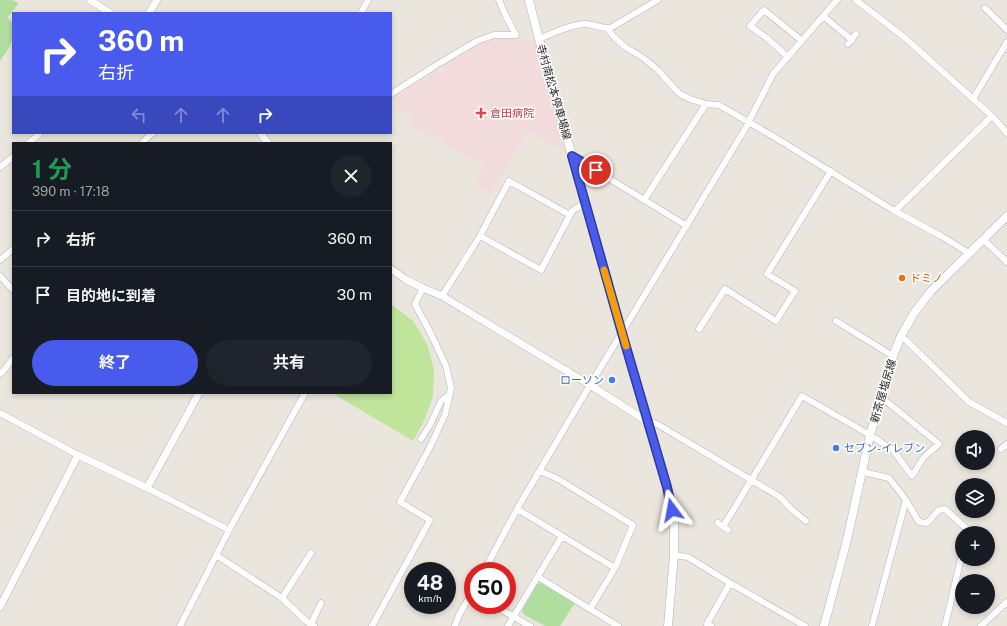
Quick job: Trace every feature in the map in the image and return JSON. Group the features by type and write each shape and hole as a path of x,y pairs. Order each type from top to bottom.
{"main road":[{"name":"寺村南松本停車場線","path":"529,0 585,203 667,487 674,519 674,555 668,626"},
{"name":"新茶屋塩尻線","path":"824,626 847,540 870,435 893,356 901,337 914,313 931,291 1007,216"}],"street":[{"path":"90,0 108,12"},
{"path":"150,12 157,0"},
{"path":"362,12 368,0"},
{"path":"392,93 477,41 494,35 516,34 499,0"},
{"path":"608,29 658,0"},
{"path":"489,562 517,509 590,385 749,123 773,74 837,0"},
{"path":"856,0 904,36 992,116 1007,133"},
{"path":"985,8 1007,30"},
{"path":"788,57 768,39 750,26 764,10 802,40"},
{"path":"823,16 850,42 856,34"},
{"path":"539,39 552,33 586,24 608,29 625,47 642,57 658,70 680,94 706,104 718,105 969,253"},
{"path":"973,99 1007,42"},
{"path":"644,200 706,104"},
{"path":"895,210 992,116"},
{"path":"30,142 39,134"},
{"path":"143,142 152,134"},
{"path":"261,134 267,142"},
{"path":"572,156 687,226"},
{"path":"0,167 12,158"},
{"path":"699,329 725,289 776,321 795,291 767,274 831,171"},
{"path":"442,296 480,236 509,181 570,215"},
{"path":"480,236 541,270 572,211 585,203"},
{"path":"983,239 1007,262"},
{"path":"0,260 12,250"},
{"path":"392,270 405,279 442,296 590,385 648,422 657,424 780,497 792,510 806,521"},
{"path":"0,276 12,289"},
{"path":"372,626 430,520 400,502 429,449 445,415 451,388 446,366 415,304 423,288"},
{"path":"836,320 893,356"},
{"path":"901,337 906,340 969,402 1007,423"},
{"path":"0,374 12,359"},
{"path":"147,488 198,394"},
{"path":"180,626 229,530 304,394"},
{"path":"421,439 430,425 441,401 450,394"},
{"path":"723,526 802,396 893,450 912,476 924,457 939,444 881,397"},
{"path":"0,413 78,455 229,530"},
{"path":"1001,449 1007,444"},
{"path":"0,606 78,455"},
{"path":"540,470 634,524 615,568 590,609"},
{"path":"863,472 889,478 906,500 919,522 927,523 938,510 945,509 963,526"},
{"path":"872,626 906,500"},
{"path":"517,509 615,568"},
{"path":"508,626 562,536"},
{"path":"282,598 311,553"},
{"path":"216,555 282,598 312,625 321,603"},
{"path":"674,555 688,558 730,584 805,626"},
{"path":"945,626 959,566"},
{"path":"538,577 618,626"},
{"path":"708,625 730,584"},
{"path":"981,626 1007,602"},
{"path":"455,626 464,607"},
{"path":"509,614 530,626"}],"shaded area":[{"name":"倉田病院","path":"517,37 536,43 566,153 528,131 491,193 475,185 484,165 442,144 444,140 409,127 414,116 400,110 393,98 436,71 439,71 440,75 445,73 443,68 444,65 487,40"}],"green space":[{"path":"0,0 12,0 19,3 7,18 12,22 12,40 0,61"},
{"path":"392,305 413,321 427,344 434,369 433,396 424,421 413,441 334,394 392,394"},
{"path":"541,583 575,603 560,626 545,626 523,614 522,610 537,584"}],"slow traffic":[{"path":"604,270 626,346"}],"place":[{"name":"倉田病院","path":"481,113"},
{"name":"ドミノ","path":"902,278"},
{"name":"ローソン","path":"612,380"},
{"name":"セブン-イレブン","path":"836,448"}],"route":[{"path":"596,170 572,156 667,487 672,510"}]}
